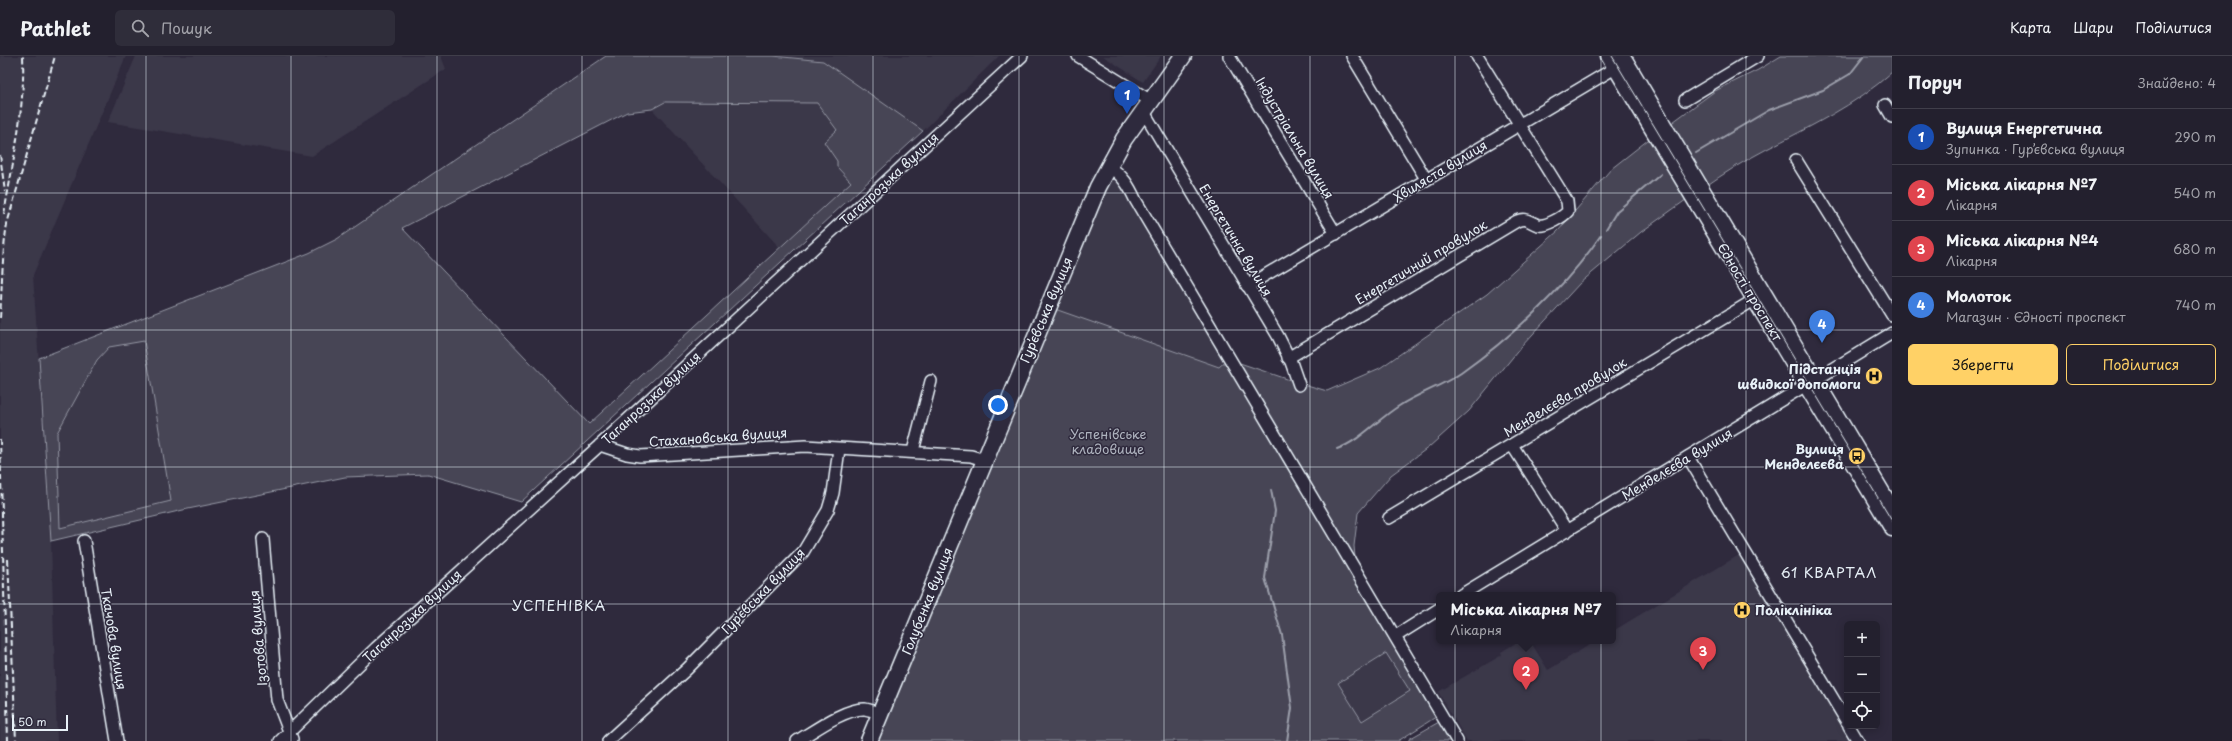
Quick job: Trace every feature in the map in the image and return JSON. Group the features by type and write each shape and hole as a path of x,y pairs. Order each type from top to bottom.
{"highway":[{"path":"1147,107 1183,56"},
{"name":"Гур’євська вулиця","path":"984,460 1108,166 1124,139 1147,107"},
{"name":"Голубенка вулиця","path":"869,741 984,460"}],"main road":[{"name":"Єдності проспект","path":"1621,59 1754,300 1810,382 1892,508"},
{"name":"Єдності проспект","path":"1621,59 1810,382 1892,529"}],"street":[{"name":"Таганрозька вулиця","path":"280,741 291,737 376,648 600,446 1022,56"},
{"path":"1078,56 1147,107"},
{"name":"Індустріальна вулиця","path":"1229,56 1336,234"},
{"path":"1352,56 1426,179"},
{"path":"1477,56 1519,124"},
{"path":"1685,100 1758,56"},
{"name":"Хвиляста вулиця","path":"1248,286 1519,124 1621,59"},
{"path":"1885,105 1892,117"},
{"name":"Енергетична вулиця","path":"1147,107 1248,286 1278,336 1299,385"},
{"name":"Енергетичний провулок","path":"1288,358 1517,221 1528,219 1538,225 1544,224 1566,214 1569,209 1567,201 1519,124"},
{"path":"1796,160 1892,315"},
{"path":"1108,166 1120,173 1128,183 1140,208 1396,636 1457,741"},
{"name":"Менделєєва провулок","path":"1389,518 1754,300"},
{"name":"Менделєєва вулиця","path":"1467,592 1892,333"},
{"path":"913,451 930,381"},
{"path":"1512,445 1567,531"},
{"name":"Стахановська вулиця","path":"600,446 627,454 640,456 786,446 839,449"},
{"path":"839,449 913,451 971,456 984,460"},
{"name":"Гур’євська вулиця","path":"608,741 693,664 803,552 828,510 833,493 839,449"},
{"path":"1688,457 1844,717"},
{"name":"Ізотова вулиця","path":"263,539 278,700 291,737"},
{"name":"Ткачова вулиця","path":"84,541 117,741"},
{"path":"1396,636 1436,611"},
{"path":"797,741 842,715 854,710 865,709 880,713"},
{"path":"1851,729 1858,741"}],"shaded area":[{"path":"0,56 126,56 33,275 51,541 57,741 0,741"},
{"path":"136,56 441,56 446,69 312,156 108,122"},
{"path":"773,56 999,56 923,131 823,61"},
{"path":"1103,56 1161,56 1143,82"},
{"path":"665,102 817,103 837,130 824,142 837,161 837,167 851,182 780,248 652,109"},
{"path":"1112,164 1228,359 1219,367 1052,308"},
{"path":"144,340 171,501 60,528 57,433 97,360 109,347"},
{"path":"1739,555 1851,741 1467,741 1438,692 1502,655 1501,652 1514,644 1532,644 1548,670 1591,644 1616,644 1616,629"},
{"path":"1386,653 1410,691 1362,721 1338,683"}],"green space":[{"path":"606,56 773,56 823,61 923,131 521,502 428,474 345,477 183,510 51,541 39,358 309,253 337,239","holes":["665,102 817,103 837,130 824,142 837,161 837,167 851,182 589,424 402,228 627,112 652,109","144,341 171,501 60,528 57,433 97,360 109,347"]},
{"path":"1781,56 1892,56 1892,72 1878,84 1848,105 1749,159 1703,188 1666,127 1715,91 1758,70"},
{"name":"Успенівське кладовище","path":"1653,136 1690,197 1641,232 1580,283 1521,347 1469,411 1429,447 1391,475 1358,513 1354,546 1356,569 1439,715 1398,741 877,741 1052,308 1219,367 1228,359 1327,391 1380,368 1487,294 1558,231 1611,169","holes":["1386,653 1410,691 1362,721 1338,683"]},
{"path":"1439,722 1451,741 1409,741 1409,739"}],"waterway":[{"path":"1696,153 1769,110 1823,90 1850,74 1864,56"},
{"path":"1606,229 1617,211 1661,174"},
{"path":"1337,449 1353,441 1399,406 1461,373 1499,344 1555,292 1572,273 1601,235"},
{"path":"1271,490 1275,511 1265,578 1282,635 1292,708 1287,741"}],"tram line":[{"path":"1612,56 1892,521"}],"railway":[{"path":"4,214 20,115 23,56"},
{"path":"0,318 3,259 7,224 55,56"},
{"path":"0,155 5,192"},
{"path":"0,439 8,741"},
{"path":"8,559 16,741"}],"place":[{"name":"Вулиця Енергетична","path":"1127,114"},
{"name":"Молоток","path":"1822,343"},
{"name":"Підстанція швидкої допомоги","path":"1874,376"},
{"name":"Вулиця Менделєєва","path":"1857,456"},
{"name":"Поліклініка","path":"1742,610"},
{"name":"Міська лікарня №4","path":"1703,670"},
{"name":"Міська лікарня №7","path":"1526,690"}],"district":[{"name":"61 КВАРТАЛ","path":"1829,573"},
{"name":"УСПЕНІВКА","path":"559,606"}]}
